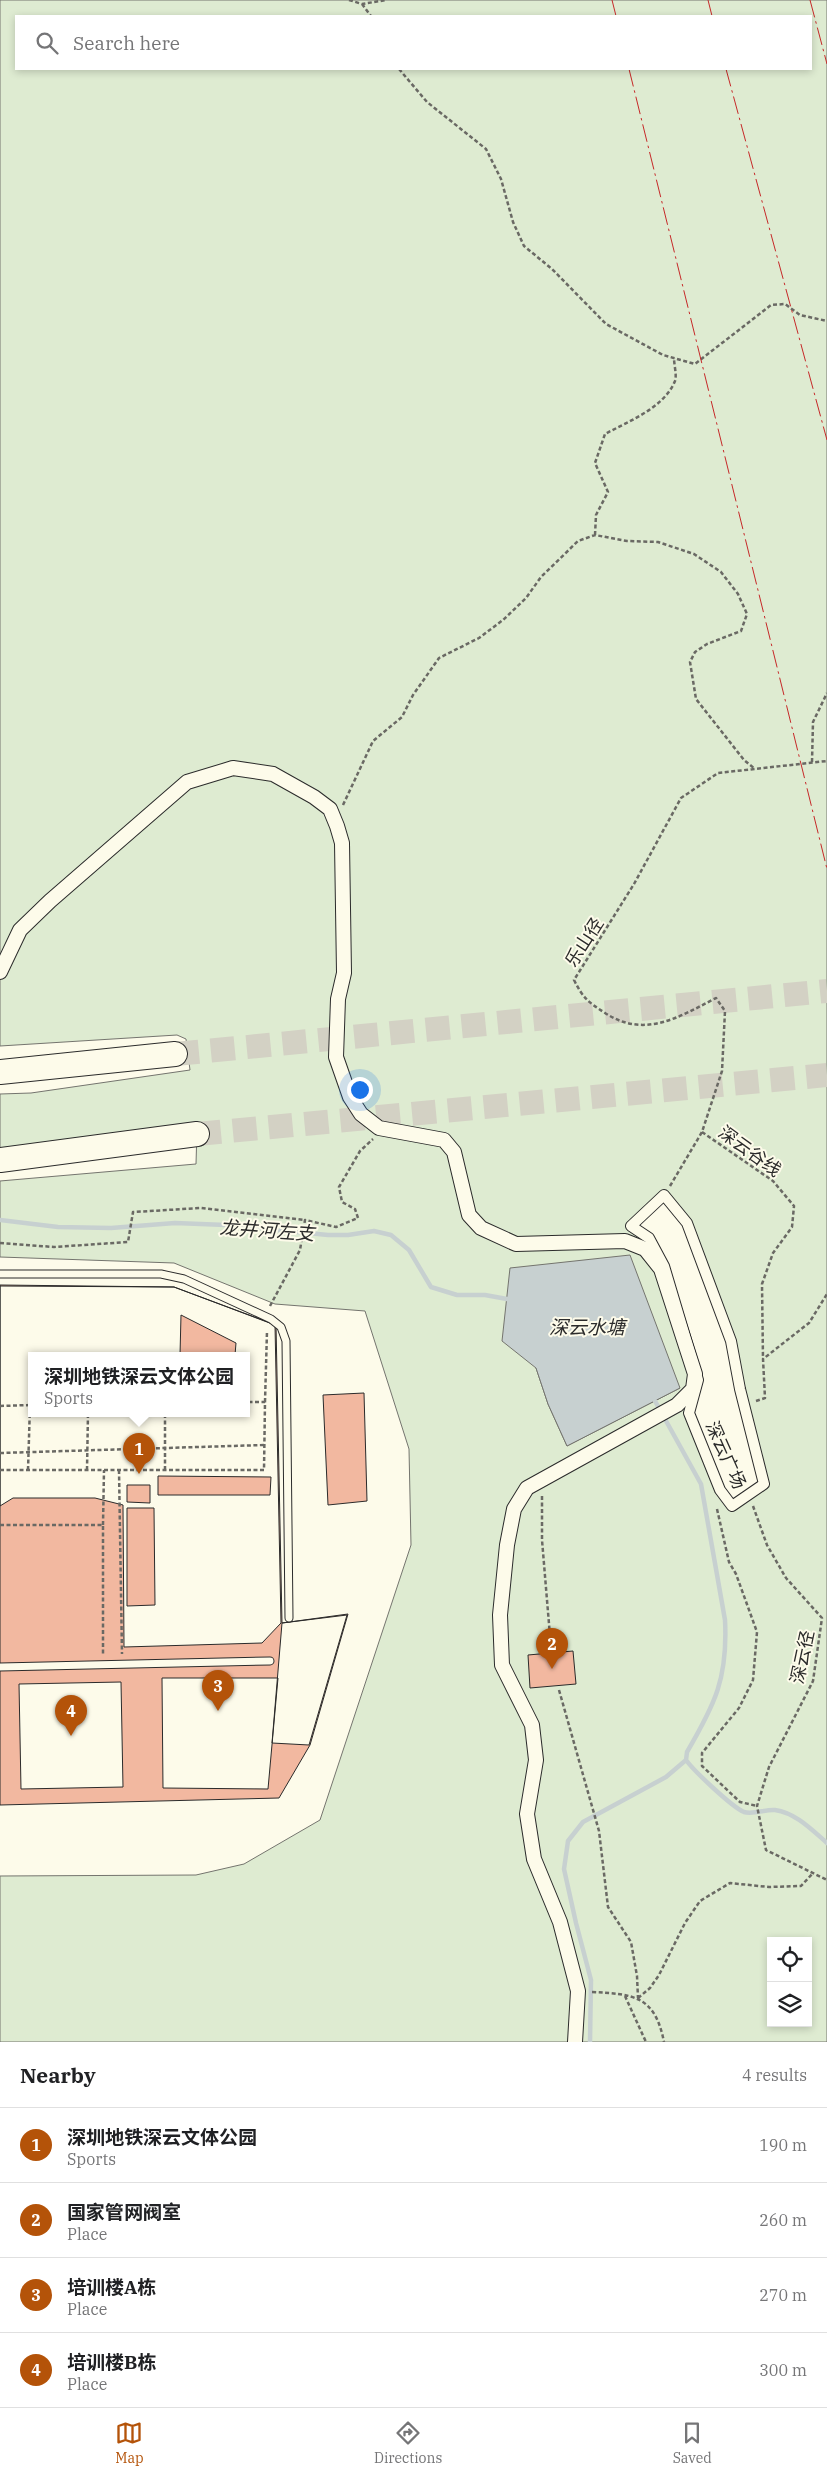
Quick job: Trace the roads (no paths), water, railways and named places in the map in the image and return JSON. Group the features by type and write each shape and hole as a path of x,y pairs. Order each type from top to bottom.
{"highway":[{"path":"0,1072 175,1054"},
{"path":"0,1160 197,1134"}],"street":[{"path":"0,972 20,930 50,901 187,782 233,768 273,774 314,797 330,810 338,826 342,843 344,973 338,998 336,1058 350,1097 361,1114 379,1128 444,1140 454,1152 469,1215 481,1228 516,1244 625,1241 645,1249 661,1268 695,1374 693,1388 677,1405 547,1475 527,1488 514,1510 507,1545 500,1615 502,1665 532,1724 536,1760 527,1814 534,1859 560,1922 578,1991 574,2042"},
{"path":"0,1063 64,1065"},
{"name":"深云广场","path":"664,1195 687,1224 731,1341 764,1484 748,1495 732,1506 720,1490 689,1413 698,1380 664,1266 649,1238 631,1226 664,1195"}],"lane":[{"path":"0,1274 161,1274 184,1279 271,1319 281,1327 286,1341 289,1618"},
{"path":"0,1667 270,1661"}],"water":[{"name":"深云水塘","path":"630,1255 680,1388 567,1446 548,1404 536,1368 502,1341 510,1268"}],"waterway":[{"name":"龙井河左支","path":"0,1220 58,1227 111,1228 175,1223 226,1225 328,1235 348,1235 374,1231 391,1235 409,1250 431,1287 457,1295 485,1295 507,1299"},
{"path":"655,1401 701,1484 725,1620 724,1658 718,1690 687,1752 686,1760 738,1809 748,1813 771,1810 783,1812 797,1818 827,1843"},
{"path":"590,2042 591,1980 564,1869 568,1841 583,1822 666,1777 686,1760"}],"tunnel":[{"path":"175,1054 827,991"},
{"path":"197,1134 827,1075"}],"place":[{"name":"深圳地铁深云文体公园","path":"139,1474"},
{"name":"国家管网阀室","path":"552,1669"},
{"name":"培训楼A栋","path":"218,1711"},
{"name":"培训楼B栋","path":"71,1736"}]}
